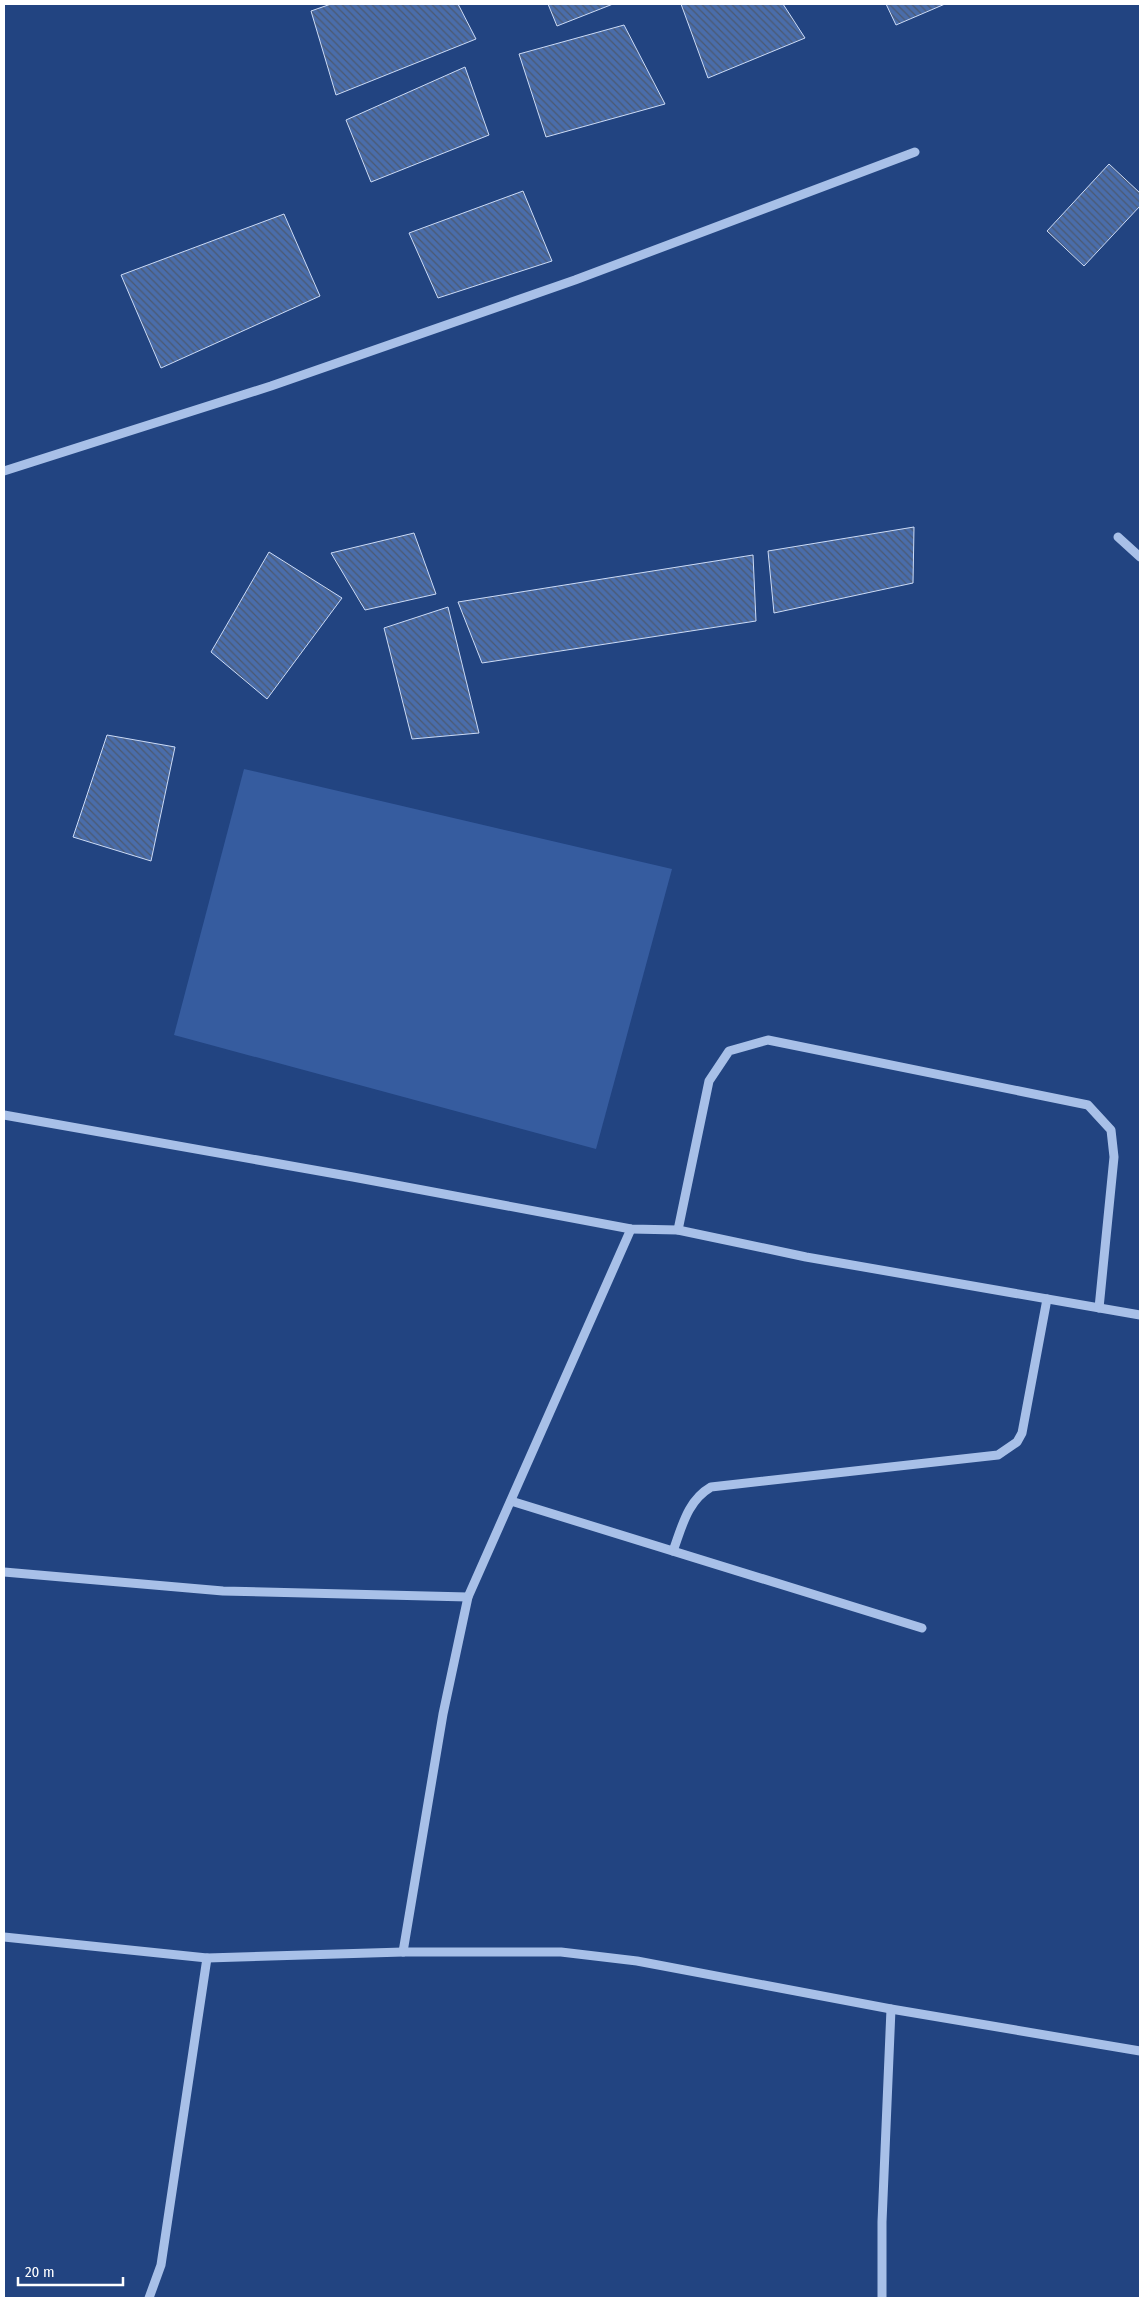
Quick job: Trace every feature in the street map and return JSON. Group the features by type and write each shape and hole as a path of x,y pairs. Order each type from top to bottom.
{"street":[{"path":"4,471 271,386 575,280 915,152"},
{"path":"1118,537 1140,557"},
{"path":"678,1230 709,1081 729,1051 768,1040 1088,1105 1111,1130 1114,1158 1099,1308"},
{"path":"4,1115 354,1176 631,1228 678,1230 806,1257 1140,1315"},
{"path":"403,1952 443,1714 468,1598 631,1228"},
{"path":"673,1551 690,1506 699,1494 711,1487 998,1455 1016,1442 1022,1433 1047,1299"},
{"path":"511,1501 922,1628"},
{"path":"4,1572 223,1591 468,1598"},
{"path":"4,1937 207,1958 403,1952 561,1952 637,1961 891,2009 1140,2051"},
{"path":"149,2298 161,2265 207,1958"},
{"path":"882,2298 882,2222 891,2009"}],"shaded area":[{"path":"244,769 672,869 596,1149 174,1035"}],"building":[{"path":"331,4 458,4 476,39 336,95 311,11"},
{"path":"548,4 613,4 557,26"},
{"path":"681,4 783,4 805,38 708,78"},
{"path":"886,4 945,4 896,25"},
{"path":"624,25 665,104 546,137 519,54"},
{"path":"465,67 489,135 371,182 346,120"},
{"path":"1109,164 1140,193 1140,206 1084,266 1047,231"},
{"path":"523,191 552,261 438,298 409,233"},
{"path":"284,214 320,296 161,368 121,275"},
{"path":"914,527 913,583 774,613 768,551"},
{"path":"414,533 436,594 365,610 331,553"},
{"path":"269,552 342,598 267,699 211,652"},
{"path":"753,555 756,621 482,663 458,602"},
{"path":"448,607 479,733 412,739 384,628"},
{"path":"107,735 175,747 151,861 73,837"}]}
